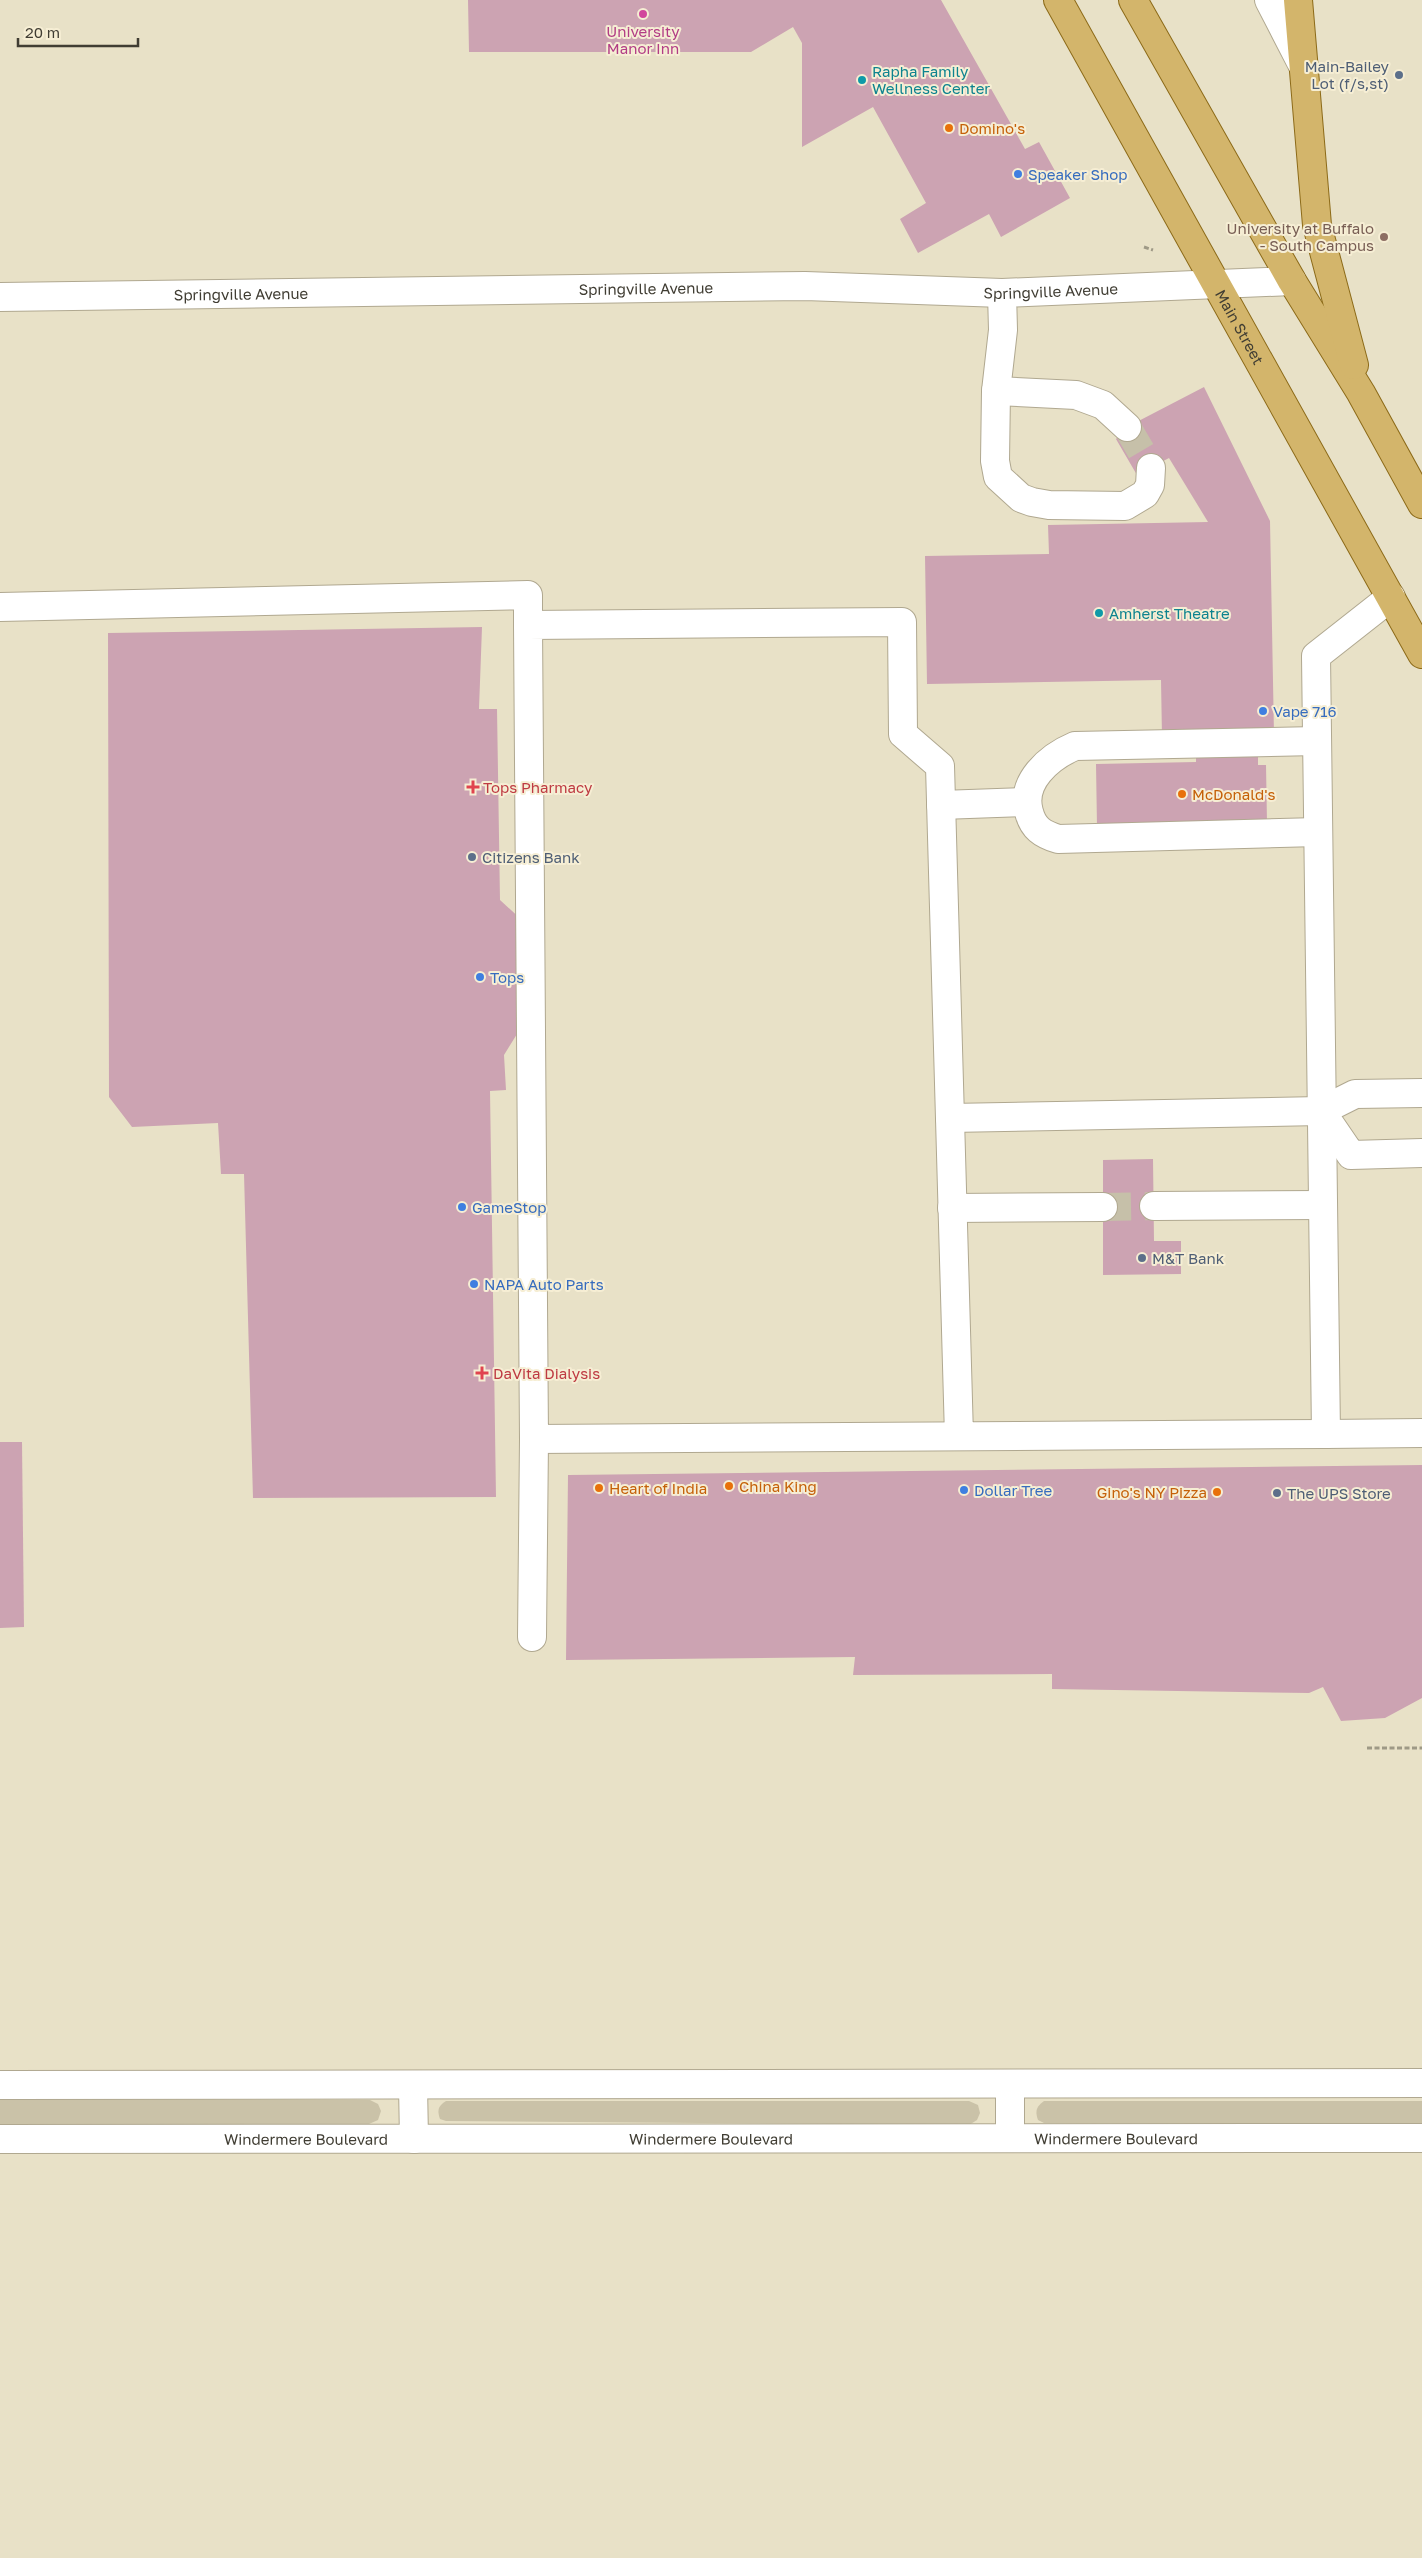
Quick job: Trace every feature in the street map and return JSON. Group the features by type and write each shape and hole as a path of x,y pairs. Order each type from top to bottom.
{"main road":[{"name":"Main Street","path":"1058,0 1218,284 1422,654"},
{"path":"1133,0 1292,281 1361,393 1422,504"},
{"path":"1298,0 1316,225 1361,393"}],"street":[{"path":"1269,0 1302,64"},
{"name":"Springville Avenue","path":"0,297 805,286 1002,293 1292,281"},
{"path":"1002,293 1003,330 996,391 996,462 998,478 1021,498 1032,502 1049,505 1125,506 1145,494 1150,485 1151,468"},
{"path":"996,391 1076,395 1103,405 1127,428"},
{"path":"0,607 528,595 534,1439 532,1637"},
{"path":"1326,1434 1316,656 1391,597"},
{"path":"528,625 902,622 903,734 940,766 959,1436"},
{"path":"1317,742 1075,746 1060,752 1047,763 1028,788 1026,802 1031,820 1042,834 1058,839 1318,832"},
{"path":"941,805 1026,802"},
{"path":"950,1118 1321,1111 1355,1094 1422,1093"},
{"path":"1321,1111 1351,1155 1422,1154"},
{"path":"1154,1206 1323,1205"},
{"path":"952,1208 1103,1207"},
{"path":"534,1439 1422,1433"},
{"path":"0,2084 1422,2084"},
{"path":"413,2084 414,2139"},
{"path":"1010,2084 1010,2138"},
{"name":"Windermere Boulevard","path":"0,2140 1422,2138"}],"path":[{"path":"1144,247 1154,251"},
{"path":"1367,1748 1422,1748"}],"shaded area":[{"path":"0,2099 370,2100 378,2104 381,2111 378,2120 369,2124 0,2124"},
{"path":"446,2101 969,2101 978,2105 980,2113 977,2120 969,2125 446,2121 440,2119 438,2111"},
{"path":"1044,2101 1422,2101 1422,2124 1044,2123 1038,2120 1036,2112 1039,2105"}],"building":[{"path":"468,0 941,0 1025,149 1039,142 1070,198 1001,237 989,214 918,253 900,219 926,203 873,107 802,147 802,43 793,27 751,52 469,52"},
{"path":"1204,387 1270,521 1274,735 1162,737 1161,680 927,684 925,556 1049,554 1048,525 1208,522 1169,458 1137,475 1116,439 1127,427"},
{"path":"482,627 479,709 497,709 500,900 524,922 522,1026 504,1055 506,1090 490,1091 496,1497 253,1498 244,1174 221,1174 218,1123 132,1127 109,1097 108,633"},
{"name":"McDonald's","path":"1258,754 1258,765 1266,765 1267,823 1097,827 1096,764 1196,762 1196,755"},
{"path":"1153,1159 1154,1241 1181,1241 1181,1274 1103,1275 1103,1160"},
{"path":"0,1442 22,1442 24,1627 0,1628"},
{"path":"1422,1465 1422,1698 1385,1718 1341,1721 1323,1687 1309,1693 1052,1689 1052,1674 853,1675 855,1657 566,1660 568,1475"}],"tunnel":[{"path":"1127,427 1151,468"},
{"path":"1103,1207 1154,1206"}],"place":[{"name":"University Manor Inn","path":"643,14"},
{"name":"Main-Bailey Lot (f/s,st)","path":"1399,75"},
{"name":"Rapha Family Wellness Center","path":"862,80"},
{"name":"Domino's","path":"949,128"},
{"name":"Speaker Shop","path":"1018,174"},
{"name":"University at Buffalo - South Campus","path":"1384,237"},
{"name":"Amherst Theatre","path":"1099,613"},
{"name":"Vape 716","path":"1263,711"},
{"name":"Tops Pharmacy","path":"473,787"},
{"name":"McDonald's","path":"1182,794"},
{"name":"Citizens Bank","path":"472,857"},
{"name":"Tops","path":"480,977"},
{"name":"GameStop","path":"462,1207"},
{"name":"M&T Bank","path":"1142,1258"},
{"name":"NAPA Auto Parts","path":"474,1284"},
{"name":"DaVita Dialysis","path":"482,1373"},
{"name":"China King","path":"729,1486"},
{"name":"Heart of India","path":"599,1488"},
{"name":"Dollar Tree","path":"964,1490"},
{"name":"Gino's NY Pizza","path":"1217,1492"},
{"name":"The UPS Store","path":"1277,1493"}]}
